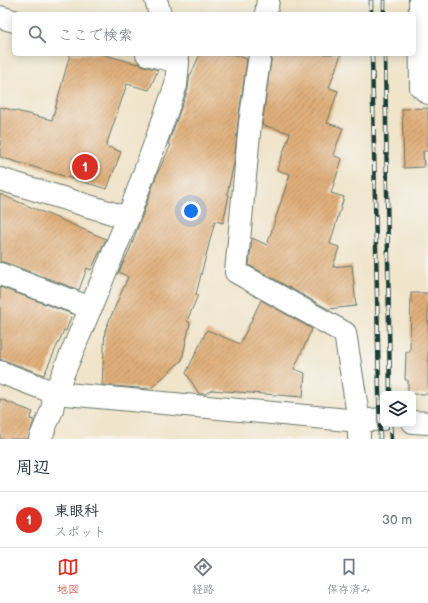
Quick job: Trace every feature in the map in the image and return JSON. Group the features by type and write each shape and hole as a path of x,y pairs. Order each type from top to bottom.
{"street":[{"path":"156,0 159,12"},
{"path":"266,12 268,0"},
{"path":"420,0 421,86 428,93"},
{"path":"0,17 12,20"},
{"path":"40,439 52,410 54,393 128,218 176,85 177,58 162,56"},
{"path":"260,56 250,122 236,272 345,333 359,430"},
{"path":"0,179 128,218"},
{"path":"0,274 91,308"},
{"path":"0,372 54,393 359,430 380,420"},
{"path":"416,422 428,423"}],"building":[{"path":"69,56 108,56 138,63 158,70 149,90 127,84 106,146 121,152 107,189 0,157 0,107 52,120"},
{"path":"199,56 239,56 247,59 238,121 234,163 227,194 229,195 223,223 215,221 196,294 198,295 187,321 190,323 182,360 150,389 102,385 105,330 128,277 119,272 130,249 158,172 171,145 168,144 188,89 191,74"},
{"path":"272,56 340,56 329,88 338,91 327,123 343,128 333,155 342,159 331,193 344,197 330,244 339,247 333,267 352,265 356,306 328,309 249,265 252,238 267,245 290,174 277,170 290,133 262,125"},
{"path":"428,108 428,151 423,151 424,167 404,168 402,109"},
{"path":"0,194 106,239 91,270 87,268 79,290 4,262 0,262"},
{"path":"0,287 72,314 66,331 64,330 44,375 4,360 0,360"},
{"path":"411,293 428,293 428,394 416,394 416,391 408,391 408,380 405,380 406,352 410,352"},
{"path":"261,300 312,329 294,369 305,373 303,397 212,390 205,394 199,394 186,373 207,330 240,344"},
{"path":"0,399 33,412 30,419 34,420 28,439 0,439"}],"railway":[{"path":"371,0 371,12"},
{"path":"384,0 384,12"},
{"path":"372,56 380,439"},
{"path":"385,56 390,391"},
{"path":"390,427 391,439"}],"place":[{"name":"東眼科","path":"85,167"}]}
